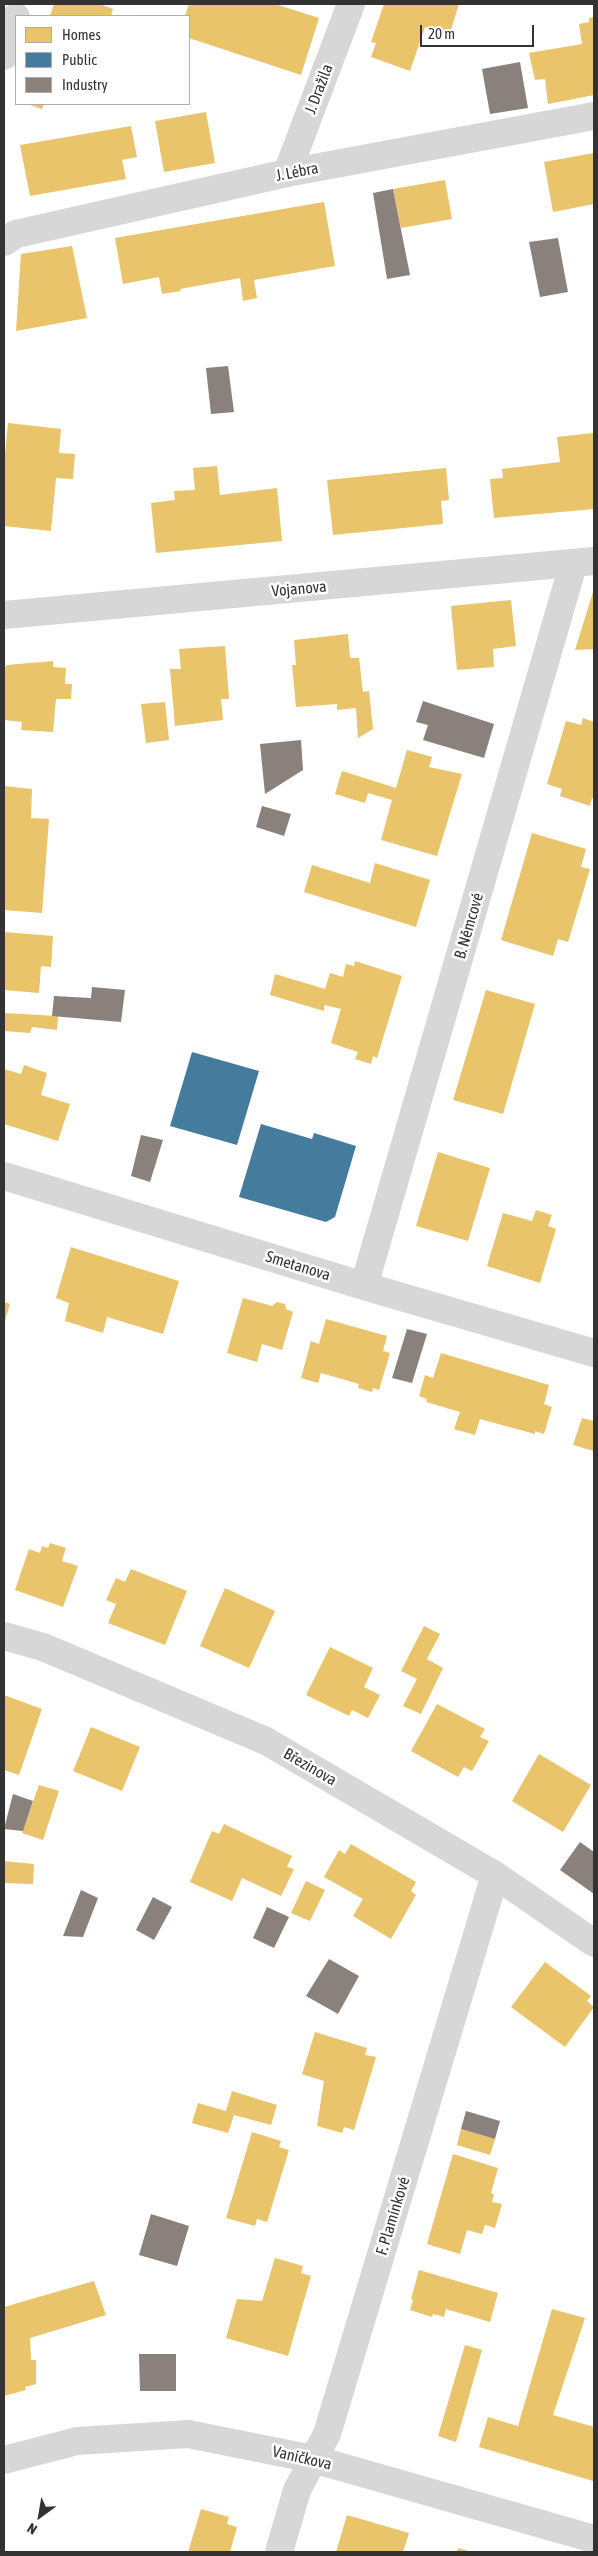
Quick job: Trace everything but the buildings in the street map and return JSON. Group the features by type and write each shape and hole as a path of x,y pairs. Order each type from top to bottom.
{"street":[{"name":"J. Dražila","path":"287,173 351,4"},
{"path":"4,56 15,19"},
{"name":"J. Lébra","path":"4,242 16,234 287,173 594,116"},
{"name":"Vojanova","path":"4,615 584,563"},
{"name":"B. Němcové","path":"364,1286 584,563"},
{"name":"Smetanova","path":"4,1176 364,1286 594,1353"},
{"name":"Březinova","path":"4,1636 43,1647 266,1741 495,1875 594,1943"},
{"name":"F. Plamínkové","path":"278,2552 297,2490 328,2434 495,1875"},
{"name":"Vaníčkova","path":"4,2460 78,2441 188,2434 313,2459 594,2539"}]}
